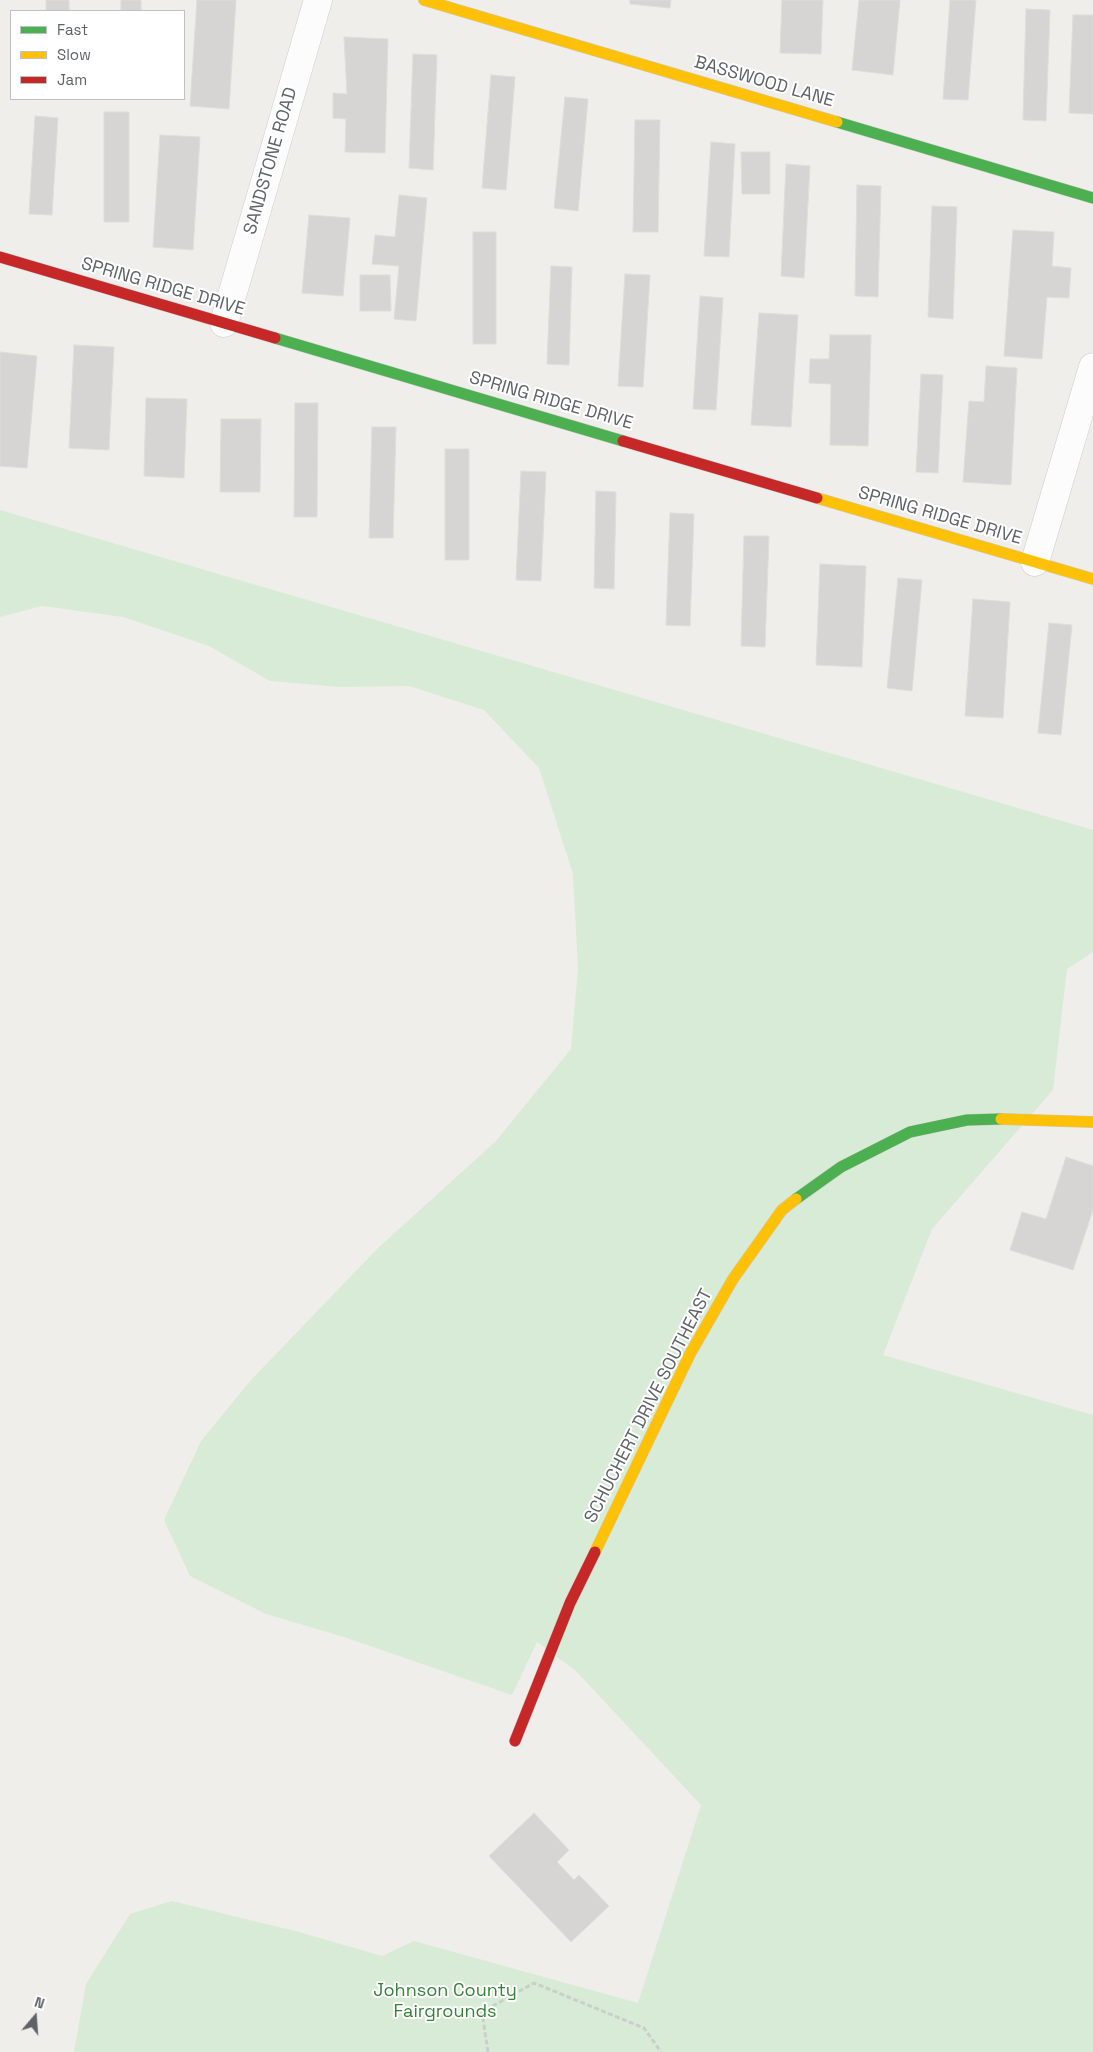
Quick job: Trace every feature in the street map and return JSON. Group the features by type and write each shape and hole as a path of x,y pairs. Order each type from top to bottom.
{"street":[{"name":"SANDSTONE ROAD","path":"224,323 318,0"},
{"name":"BASSWOOD LANE","path":"424,0 1093,198"},
{"name":"SPRING RIDGE DRIVE","path":"0,257 1093,579"},
{"path":"1035,562 1093,367"},
{"name":"SCHUCHERT DRIVE SOUTHEAST","path":"516,1741 570,1603 637,1468 690,1354 733,1279 782,1210 840,1167 910,1132 967,1120 1034,1119 1093,1122"}],"path":[{"path":"488,2052 482,2012 534,1983 644,2028 661,2052"}],"green space":[{"name":"Johnson County Fairgrounds","path":"0,510 1093,830 1093,952 1067,969 1053,1090 932,1229 883,1355 1093,1415 1093,2052 74,2052 86,1984 130,1914 172,1901 299,1932 382,1956 414,1941 638,2003 701,1805 576,1671 537,1642 512,1695 344,1637 266,1614 190,1576 164,1520 201,1441 251,1380 378,1248 496,1141 571,1049 578,968 573,874 539,768 484,710 409,686 340,687 270,681 209,646 123,617 42,606 0,617"}],"building":[{"path":"46,0 69,0 69,10 46,10"},
{"path":"121,0 141,0 141,10 121,10"},
{"path":"197,0 236,0 229,109 190,106"},
{"path":"630,0 671,0 670,8 630,4"},
{"path":"782,0 823,0 821,54 780,53"},
{"path":"859,0 900,0 893,75 852,70"},
{"path":"950,0 976,0 968,100 943,99"},
{"path":"1026,9 1050,10 1046,121 1023,120"},
{"path":"1073,15 1093,15 1093,114 1069,113"},
{"path":"344,37 388,39 385,153 345,152 346,119 333,118 333,93 347,94"},
{"path":"413,54 437,55 433,170 409,168"},
{"path":"491,75 515,77 506,190 482,188"},
{"path":"565,97 588,99 578,211 554,208"},
{"path":"104,112 129,112 129,222 104,222"},
{"path":"35,116 58,118 52,215 29,214"},
{"path":"635,120 660,120 658,232 633,232"},
{"path":"160,135 200,137 193,250 153,247"},
{"path":"711,142 735,144 729,257 704,256"},
{"path":"741,152 770,152 770,194 742,194"},
{"path":"786,164 810,166 804,278 781,276"},
{"path":"857,185 881,186 878,297 855,296"},
{"path":"399,195 427,198 416,321 394,319 399,266 372,264 375,235 395,237"},
{"path":"932,206 957,207 953,319 928,317"},
{"path":"309,215 350,218 343,296 302,293"},
{"path":"1013,230 1054,232 1052,266 1071,268 1069,298 1047,297 1042,359 1004,356"},
{"path":"473,232 496,232 496,344 473,344"},
{"path":"551,266 572,267 569,365 547,364"},
{"path":"625,274 650,275 643,387 618,386"},
{"path":"360,275 390,275 391,311 360,311"},
{"path":"700,296 723,298 716,410 693,409"},
{"path":"759,313 798,315 791,427 751,425"},
{"path":"830,335 871,335 868,446 830,445 831,384 809,383 810,359 829,359"},
{"path":"74,345 114,347 109,450 69,448"},
{"path":"0,352 37,356 27,468 0,466"},
{"path":"986,366 1017,368 1011,485 963,482 969,401 984,402"},
{"path":"921,374 943,375 938,473 916,472"},
{"path":"146,398 187,399 184,478 144,476"},
{"path":"295,403 318,403 317,517 294,517"},
{"path":"221,419 261,419 260,492 220,492"},
{"path":"372,427 396,427 393,538 369,538"},
{"path":"445,449 469,449 469,560 445,560"},
{"path":"521,471 546,472 541,581 516,580"},
{"path":"596,491 616,492 614,589 594,588"},
{"path":"670,513 694,514 690,626 666,625"},
{"path":"744,536 769,536 765,647 741,646"},
{"path":"820,564 866,566 862,667 816,665"},
{"path":"898,578 922,580 912,691 887,688"},
{"path":"973,599 1010,602 1003,718 965,716"},
{"path":"1049,623 1072,625 1061,735 1038,733"},
{"path":"1066,1157 1093,1166 1093,1210 1073,1270 1010,1250 1022,1212 1046,1219"},
{"path":"534,1813 569,1850 557,1862 574,1880 579,1875 609,1906 571,1942 489,1856"}],"traffic: fast":[{"path":"837,122 1093,198"},
{"path":"275,338 623,441"},
{"path":"796,1199 841,1167 910,1132 967,1120 1001,1119"}],"traffic: slow":[{"path":"424,0 837,122"},
{"path":"817,498 1093,579"},
{"path":"1001,1119 1093,1122"},
{"path":"595,1552 690,1354 733,1279 782,1210 796,1199"}],"traffic: jam":[{"path":"0,257 275,338"},
{"path":"623,441 817,498"},
{"path":"515,1741 570,1603 595,1552"}]}
